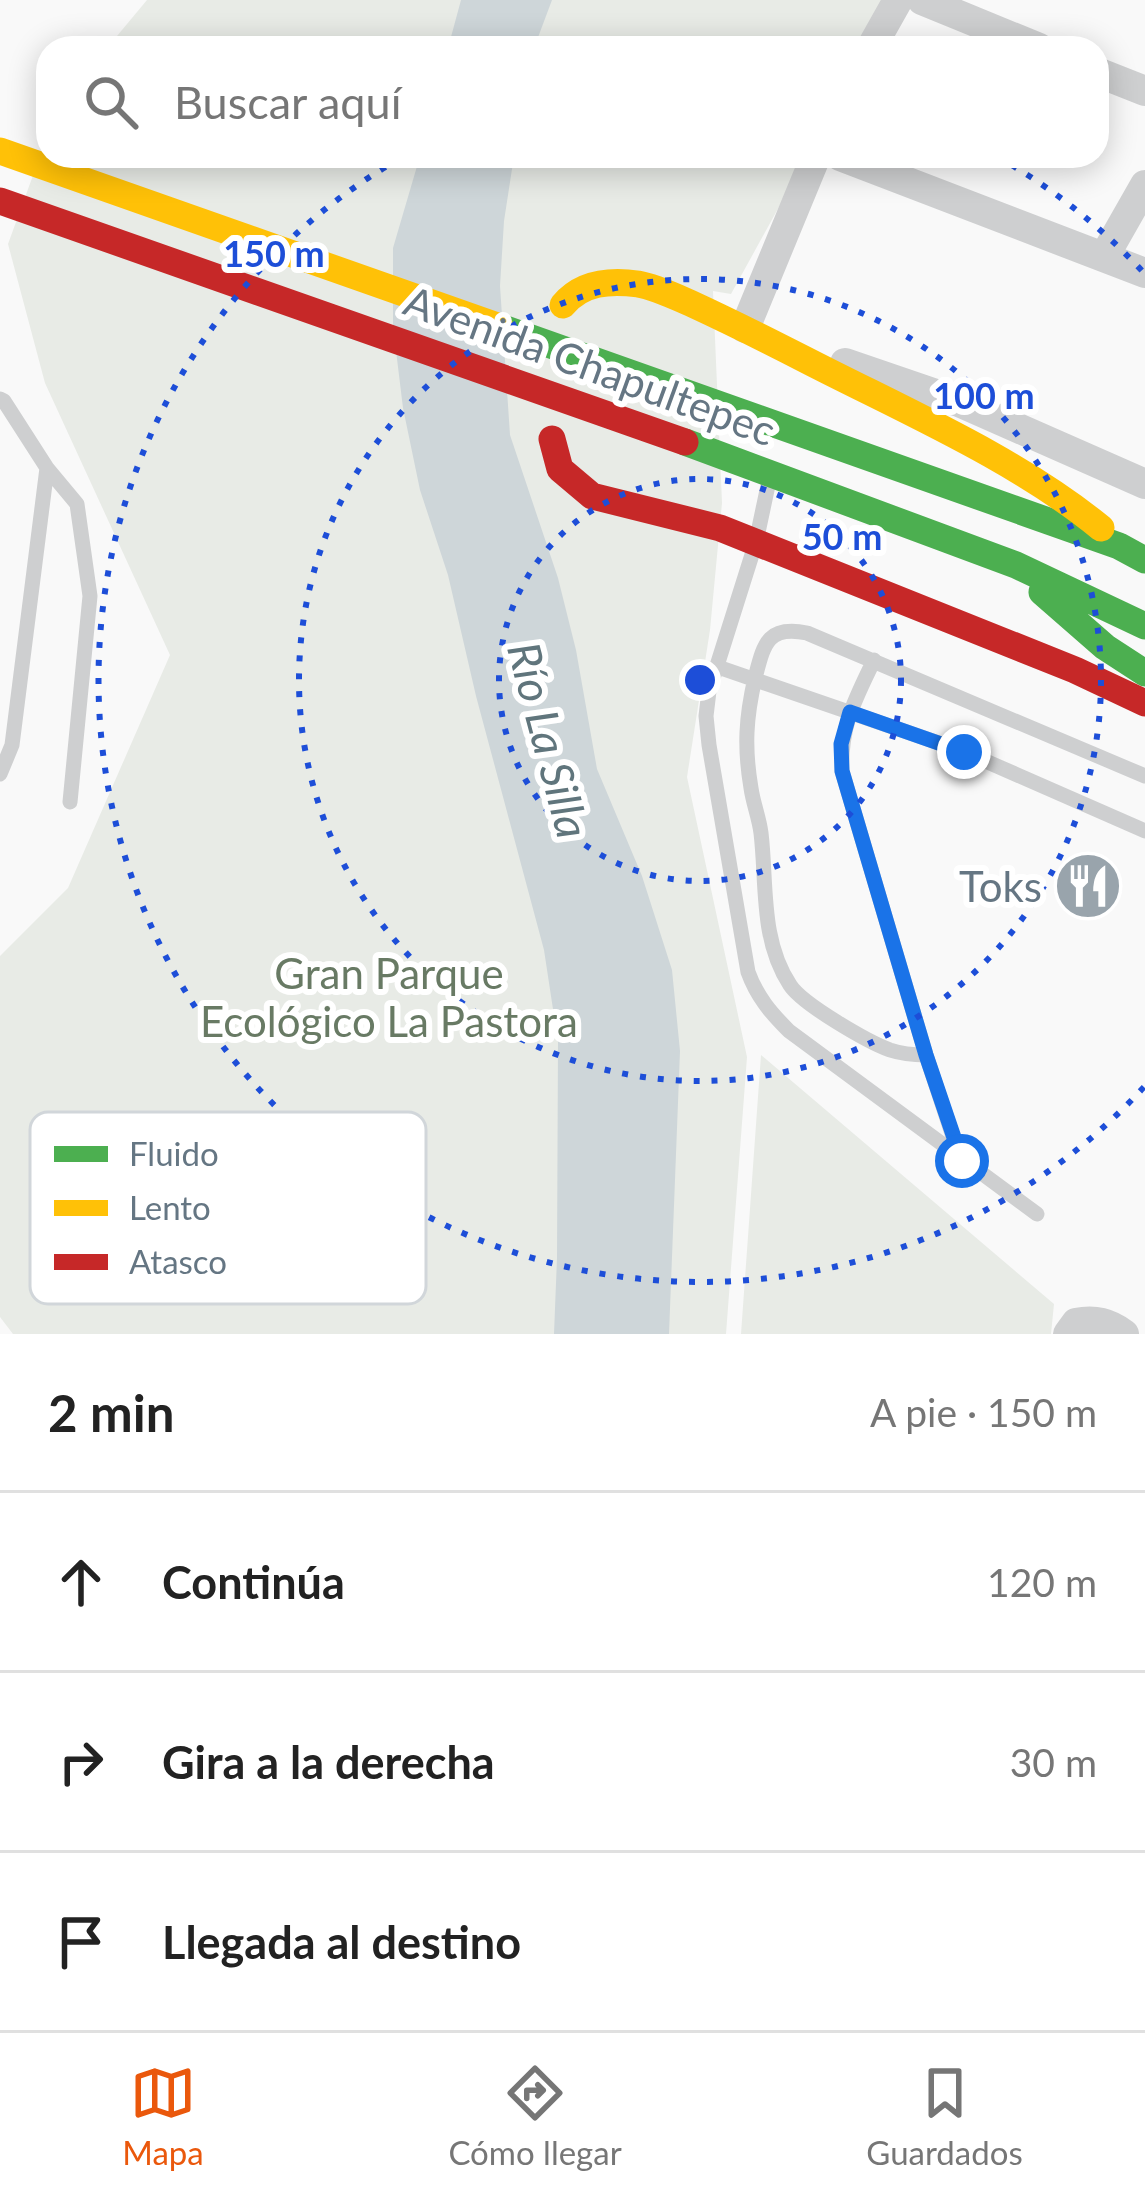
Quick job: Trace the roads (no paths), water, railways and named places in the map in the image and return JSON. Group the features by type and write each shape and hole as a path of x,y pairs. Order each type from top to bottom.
{"main road":[{"name":"Avenida Chapultepec","path":"0,151 36,164"},
{"name":"Avenida Chapultepec","path":"47,168 1119,546 1145,560"},
{"name":"Avenida Chapultepec","path":"0,201 758,468 1022,567 1145,626"},
{"path":"563,305 583,287 640,284 748,330 1062,496 1119,546"},
{"path":"552,439 560,469 592,496 720,528 1075,670 1145,704"},
{"path":"1022,567 1079,576 1145,599"},
{"path":"1022,567 1063,612 1145,674"}],"street":[{"path":"878,36 898,0"},
{"path":"922,0 1010,36"},
{"path":"1109,77 1145,92"},
{"path":"811,168 748,330 959,402 1145,484"},
{"path":"872,168 1145,273"},
{"path":"1105,256 1145,185"},
{"path":"1072,1328 1088,1320 1124,1334"}],"lane":[{"path":"0,399 76,504 89,596 70,802"},
{"path":"0,774 12,745 47,468"},
{"path":"758,468 755,542 709,692 706,716 743,950 755,991 789,1031 1037,1214"},
{"path":"926,1055 890,1050 810,1004 792,989 778,962 769,932 760,823 746,747 748,706 768,639 788,630 807,633 1145,776"},
{"path":"874,660 850,712 841,744 842,771 962,1161"},
{"path":"718,667 964,752 1145,831"}],"water":[{"path":"461,0 552,0 538,36 451,36"},
{"name":"Río La Silla","path":"416,168 512,168 500,286 510,435 558,578 597,769 642,876 672,970 680,1051 669,1334 554,1334 558,1042 544,950 448,575 420,490 393,326 393,248"}],"place":[{"name":"Toks","path":"1088,886"}],"park label":[{"name":"Gran Parque Ecológico La Pastora","path":"389,997"}]}
